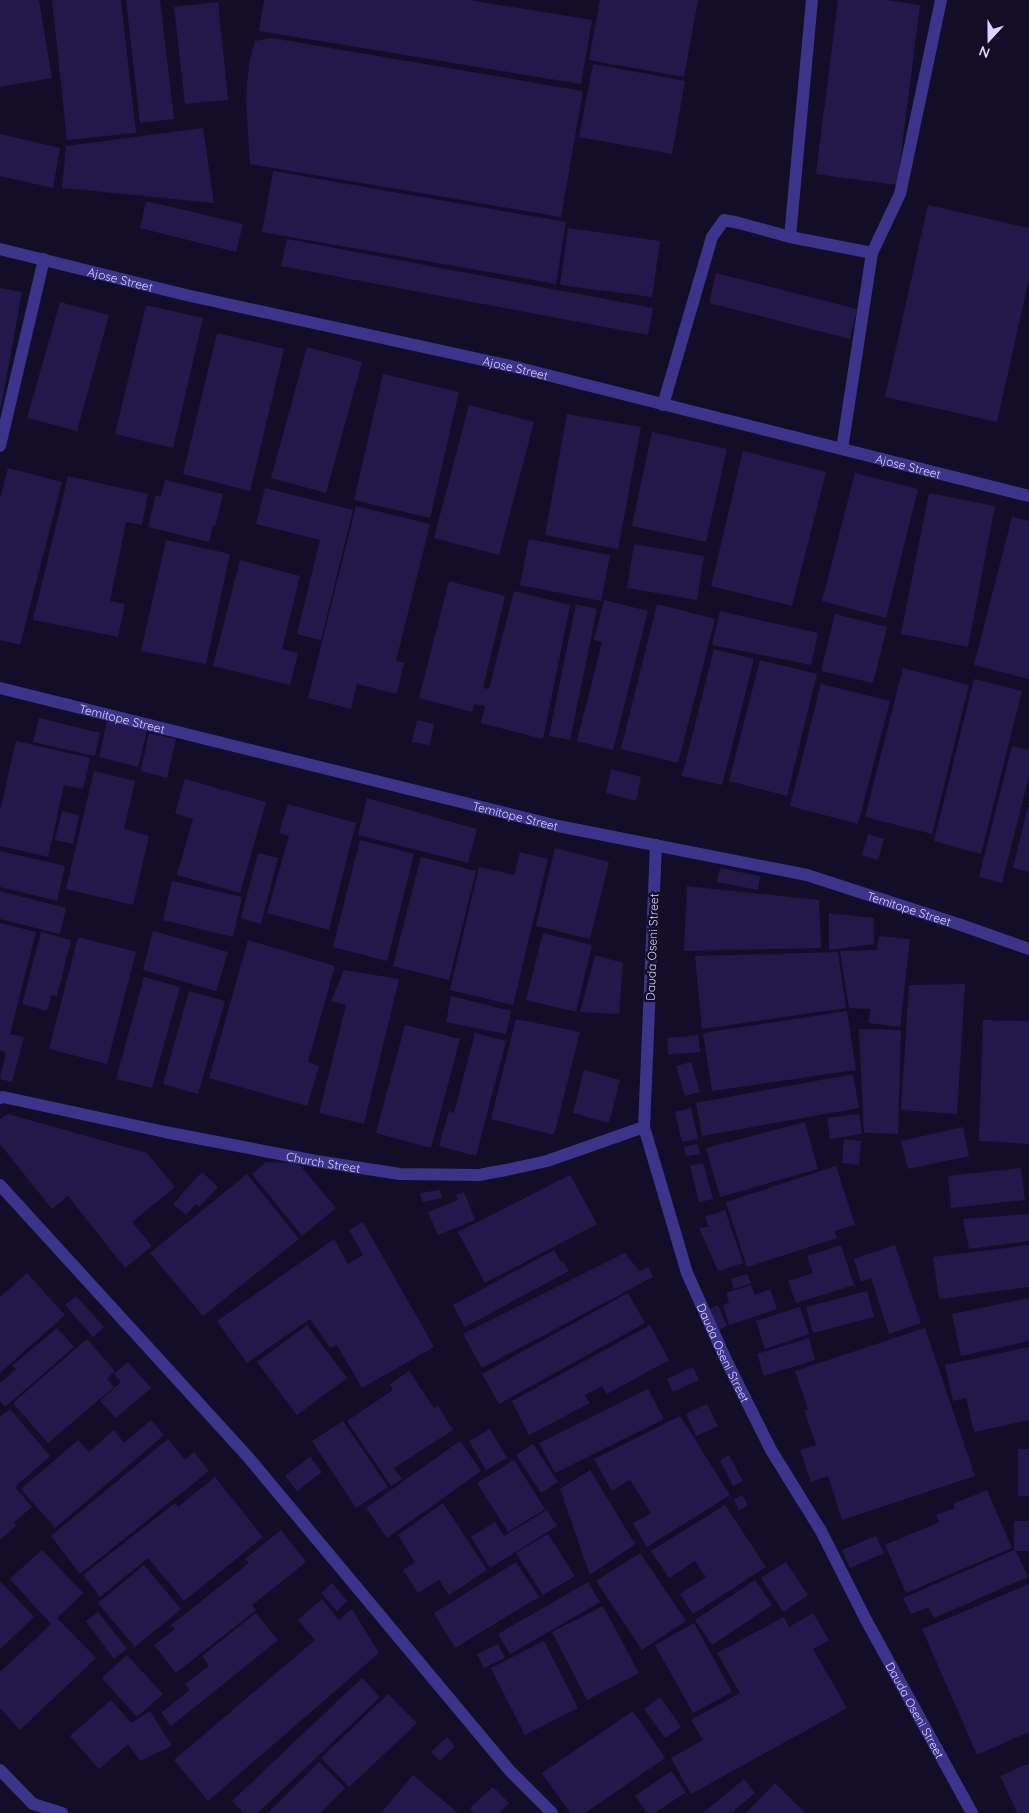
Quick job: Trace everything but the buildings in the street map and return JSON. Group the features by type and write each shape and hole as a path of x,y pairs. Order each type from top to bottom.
{"street":[{"path":"790,237 812,0"},
{"path":"842,449 872,253 900,194 941,0"},
{"path":"663,405 712,237 724,220 790,237 872,253"},
{"name":"Ajose Street","path":"0,249 186,295 515,367 1029,496"},
{"path":"0,446 44,259"},
{"name":"Temitope Street","path":"0,688 558,826 807,875 1029,949"},
{"name":"Dauda Oseni Street","path":"656,845 644,1127 687,1273 726,1360 770,1450 821,1531 866,1620 972,1813"},
{"name":"Church Street","path":"0,1098 306,1159 400,1174 479,1175 506,1170 547,1161 644,1127"},
{"path":"0,1185 248,1457 510,1771 552,1813"},
{"path":"0,1770 29,1808 62,1813"}]}
